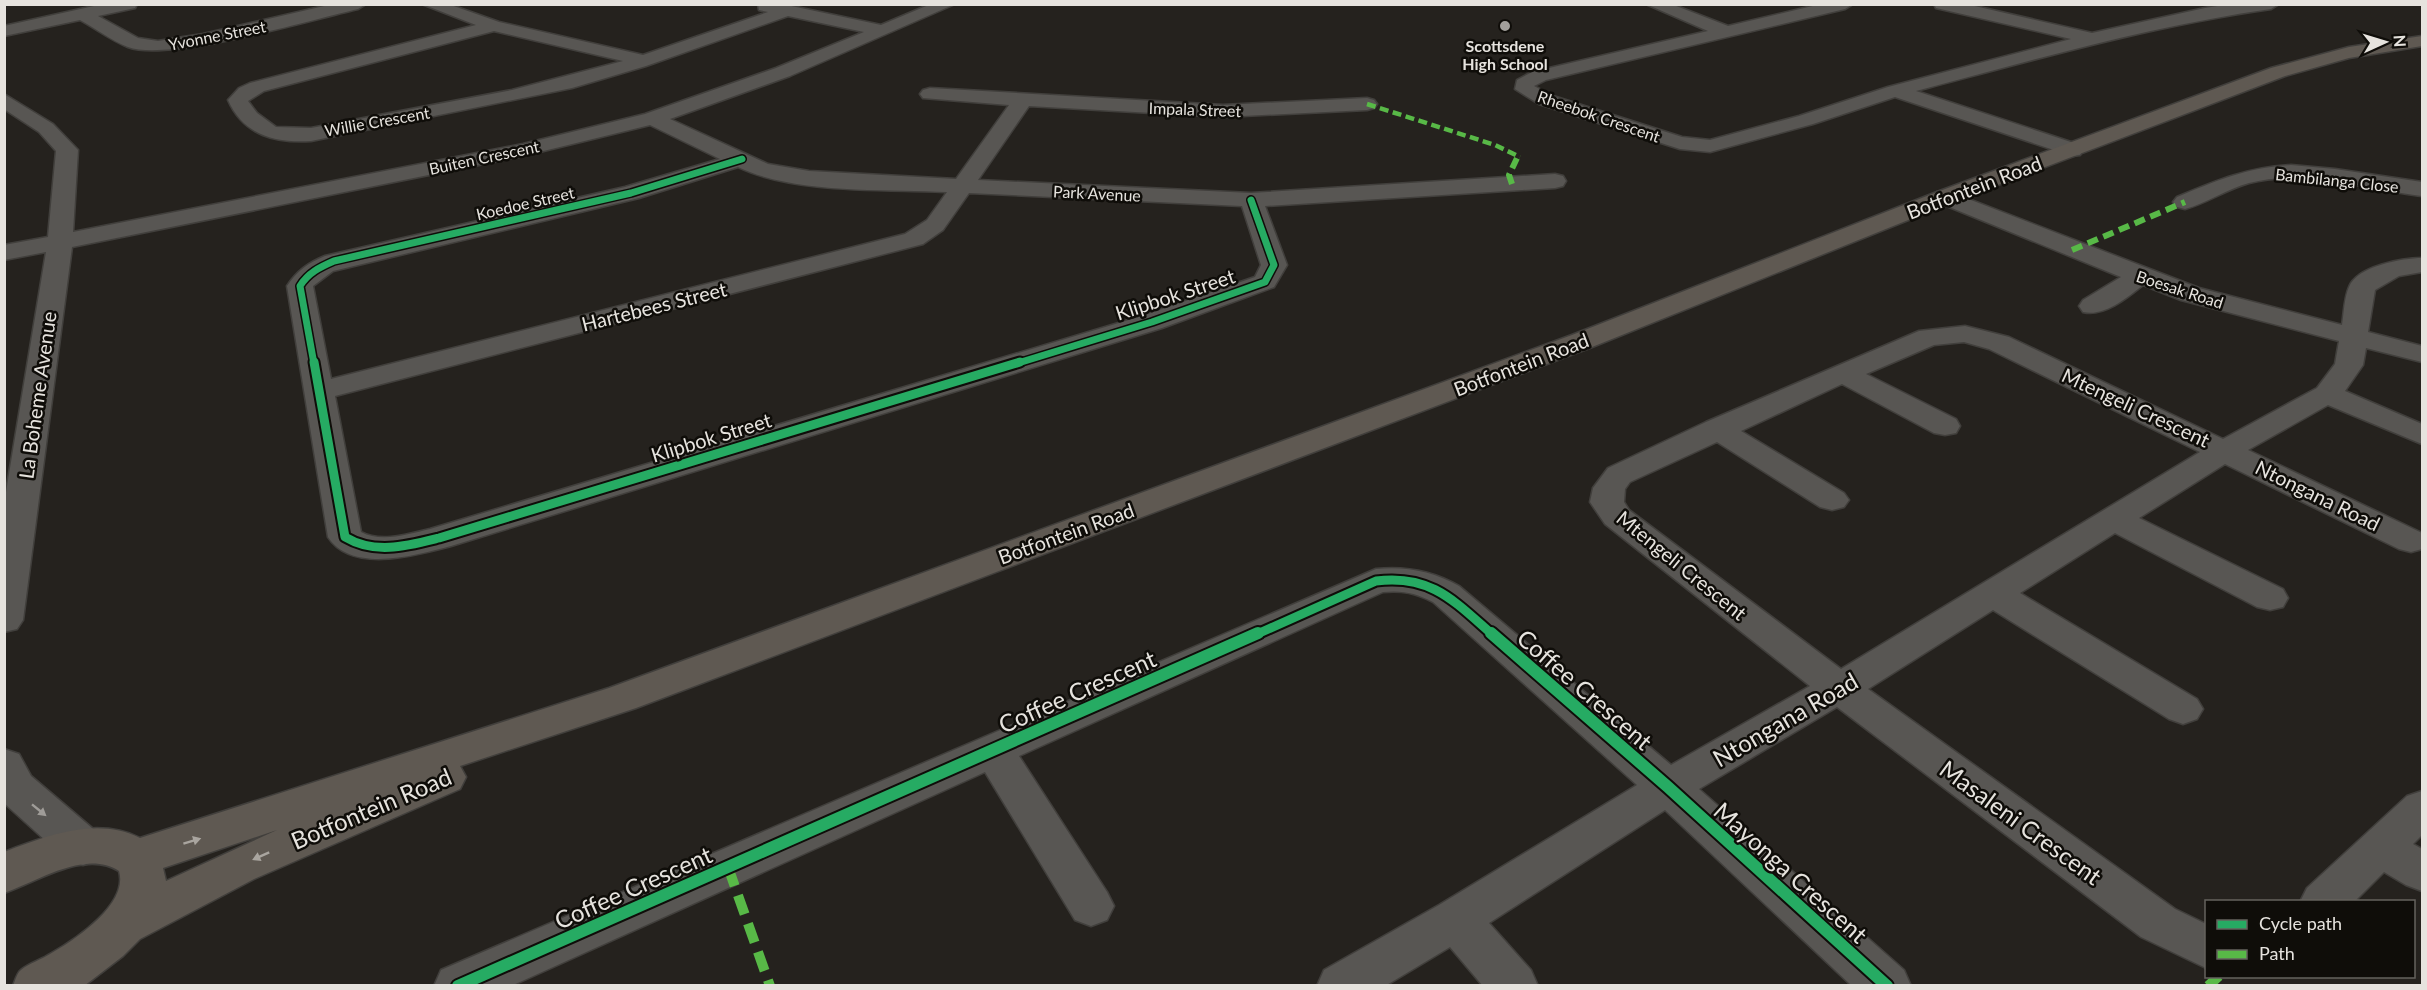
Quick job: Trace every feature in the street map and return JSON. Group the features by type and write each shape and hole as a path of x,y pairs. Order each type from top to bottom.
{"main road":[{"name":"Botfontein Road","path":"122,925 238,866 622,698 1582,341 1945,197 2329,55 2378,45 2422,41"},
{"name":"Botfontein Road","path":"136,858 243,825 541,722 622,698"},
{"path":"4,874 48,854 83,847 115,847 136,858 144,875 140,898 122,925 81,971 37,986"}],"street":[{"path":"4,31 129,4"},
{"name":"Yvonne Street","path":"83,14 133,43 158,46 203,39 358,4"},
{"path":"430,4 494,26 643,61"},
{"path":"757,4 883,31"},
{"name":"Buiten Crescent","path":"4,253 523,150 652,118 783,72 947,4"},
{"path":"1654,4 1727,32"},
{"name":"Rheebok Crescent","path":"1845,4 1539,76 1529,79 1524,84 1525,89 1546,100 1680,143 1710,146 1795,123 1895,91 2094,38 2205,13 2271,4"},
{"name":"Rheebok Crescent","path":"1942,4 2094,38"},
{"name":"Willie Crescent","path":"494,26 257,87 246,92 238,100 240,106 257,123 273,133 301,135 502,97 578,80 643,61 786,11"},
{"path":"1895,91 2072,150"},
{"name":"Impala Street","path":"930,94 1223,111 1367,104"},
{"name":"La Boheme Avenue","path":"4,100 46,128 67,150 60,242 4,620"},
{"path":"963,185 1022,101"},
{"name":"Park Avenue","path":"652,118 762,170 781,175 1251,200 1555,181"},
{"name":"Koedoe Street","path":"313,271 333,261 632,194 742,159"},
{"name":"Bambilanga Close","path":"2185,202 2247,176 2270,172 2332,177 2422,189"},
{"name":"Hartebees Street","path":"321,391 914,239 935,225 963,185"},
{"name":"Boesak Road","path":"1945,197 2138,276 2190,294 2422,354"},
{"name":"Klipbok Street","path":"313,271 300,286 321,391 345,537 355,545 370,547 413,544 440,538 1119,332 1249,289 1265,282 1274,265 1251,200"},
{"name":"Ntongana Road","path":"1341,986 1456,919 1668,788 1839,688 2226,450 2327,394 2349,364 2362,287 2378,273 2393,268 2422,265"},
{"path":"2092,306 2123,288 2138,276"},
{"name":"Mtengeli Crescent","path":"1839,688 1617,517 1607,502 1609,488 1619,475 1843,373 1929,337 1950,334 1979,337 1999,343 2226,450"},
{"path":"1843,373 1945,426"},
{"path":"2327,394 2422,435"},
{"path":"1717,429 1832,500"},
{"name":"Ntongana Road","path":"2226,450 2411,541"},
{"path":"2115,520 2270,598"},
{"name":"Coffee Crescent","path":"458,986 1376,581 1405,579 1434,587 1446,594 1668,788"},
{"path":"1992,593 2183,709"},
{"name":"Masaleni Crescent","path":"1839,688 2158,923 2205,946"},
{"path":"993,750 1091,906"},
{"path":"4,765 16,788 83,847"},
{"name":"Mayonga Crescent","path":"1668,788 1887,986"},
{"path":"2325,900 2422,808"},
{"path":"2381,847 2422,872"},
{"path":"1456,919 1514,986"}],"marked path":[{"path":"1367,104 1512,152 1520,157 1509,175 1512,184"},
{"path":"2072,250 2185,202"},
{"path":"728,867 770,986"},
{"path":"2208,986 2217,978"}],"cycle path":[{"path":"742,159 631,193 334,261 306,277 300,286 345,537 366,547 378,548 404,546 439,538 1152,322 1265,282 1274,265 1251,200"},
{"path":"458,986 1376,581 1395,579 1421,583 1446,594 1668,787 1887,986"}],"place":[{"name":"Scottsdene High School","path":"1505,26"}]}
